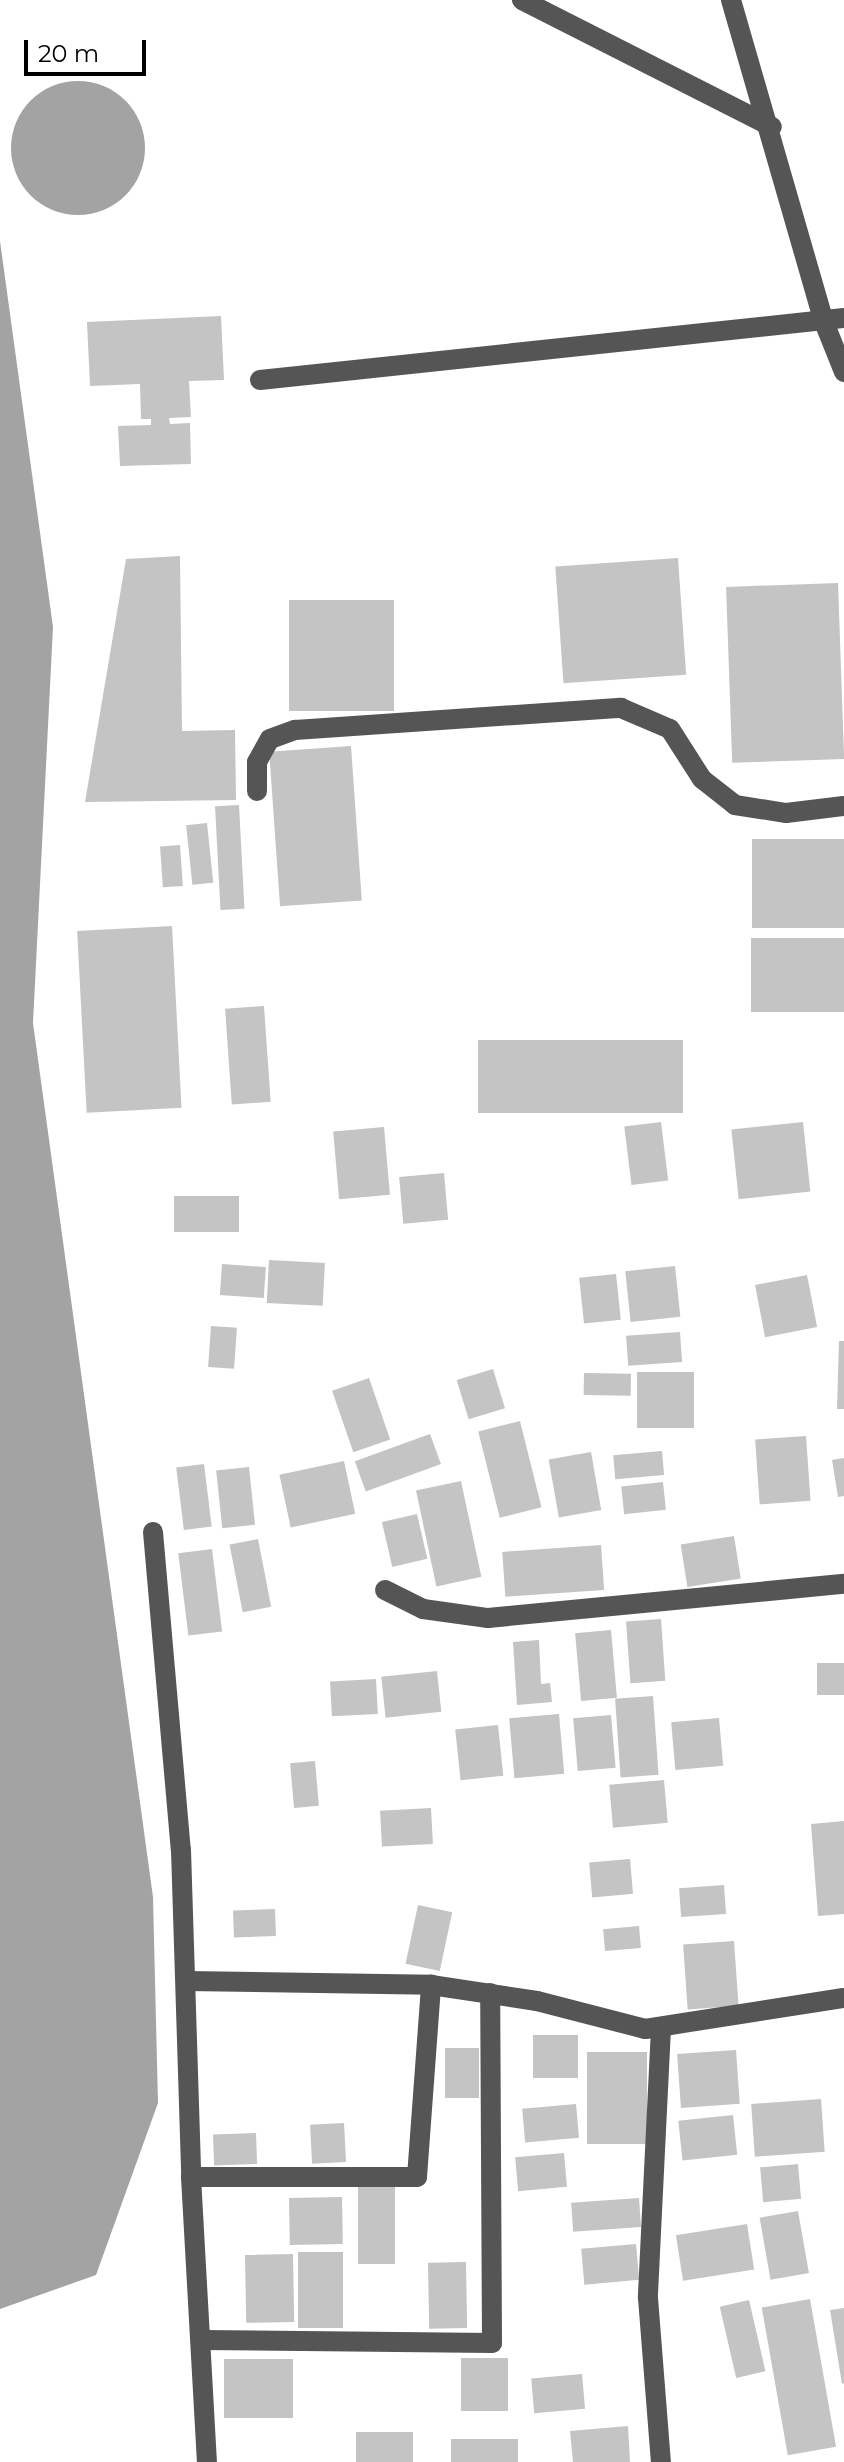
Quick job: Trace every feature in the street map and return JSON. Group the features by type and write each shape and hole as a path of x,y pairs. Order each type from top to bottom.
{"street":[{"path":"522,0 772,127"},
{"path":"731,0 834,320 844,372"},
{"path":"260,380 834,320"},
{"path":"257,791 257,762 270,739 295,730 621,708 670,729 702,779 735,805 786,813 844,806"},
{"path":"153,1532 181,1850 191,2177 207,2462"},
{"path":"385,1590 423,1609 488,1618 844,1584"},
{"path":"186,1981 431,1985 490,1993 627,2026 661,2028 844,1998"},
{"path":"191,2177 417,2177 431,1985"},
{"path":"201,2340 492,2343 490,1993"},
{"path":"661,2028 648,2298 661,2462"}],"shaded area":[{"path":"78,81 104,86 126,100 140,122 145,148 140,174 126,196 104,210 78,215 52,210 30,196 16,174 11,148 16,122 30,100 52,86"},
{"path":"0,241 53,627 33,1023 153,1897 158,2103 96,2275 0,2309"}],"building":[{"path":"221,316 224,380 189,381 191,417 169,418 170,424 190,423 191,464 120,466 118,426 151,425 151,419 141,419 140,384 90,386 87,322"},
{"path":"180,556 182,731 235,730 236,800 85,802 126,559"},
{"path":"678,558 686,675 563,683 555,567"},
{"path":"838,583 844,759 732,763 726,587"},
{"path":"289,600 394,600 394,711 289,711"},
{"path":"351,746 362,901 280,906 269,752"},
{"path":"239,805 244,909 220,910 215,806"},
{"path":"207,823 213,883 192,885 186,825"},
{"path":"752,839 844,839 844,928 752,928"},
{"path":"180,845 183,886 163,887 160,846"},
{"path":"172,926 182,1108 87,1113 77,931"},
{"path":"751,938 844,938 844,1012 751,1012"},
{"path":"264,1006 271,1102 232,1104 225,1009"},
{"path":"478,1040 683,1040 683,1113 478,1113"},
{"path":"661,1122 668,1181 631,1185 624,1127"},
{"path":"803,1122 810,1192 739,1199 731,1130"},
{"path":"384,1127 390,1195 339,1199 333,1131"},
{"path":"444,1173 448,1220 403,1224 399,1177"},
{"path":"174,1196 239,1196 239,1232 174,1232"},
{"path":"269,1260 325,1263 323,1306 267,1303"},
{"path":"222,1264 266,1267 264,1298 220,1295"},
{"path":"675,1266 680,1317 631,1322 625,1271"},
{"path":"616,1274 621,1320 584,1324 579,1278"},
{"path":"807,1275 817,1327 765,1337 755,1285"},
{"path":"211,1326 237,1328 234,1369 208,1367"},
{"path":"680,1332 682,1362 628,1366 626,1336"},
{"path":"839,1341 844,1341 844,1409 837,1409"},
{"path":"493,1369 505,1408 469,1419 457,1380"},
{"path":"637,1372 694,1372 694,1428 637,1428"},
{"path":"584,1373 631,1374 631,1396 584,1395"},
{"path":"369,1378 390,1439 353,1452 332,1391"},
{"path":"520,1421 542,1507 500,1518 478,1431"},
{"path":"430,1434 441,1464 366,1491 355,1461"},
{"path":"806,1436 811,1501 760,1504 755,1440"},
{"path":"662,1451 664,1475 615,1479 613,1455"},
{"path":"591,1452 601,1510 559,1518 549,1459"},
{"path":"844,1458 844,1496 838,1497 832,1460"},
{"path":"344,1461 355,1514 291,1528 279,1475"},
{"path":"204,1464 212,1527 184,1530 176,1467"},
{"path":"249,1467 255,1525 222,1528 216,1470"},
{"path":"461,1481 481,1577 436,1586 416,1491"},
{"path":"663,1482 666,1510 624,1514 621,1486"},
{"path":"417,1514 427,1559 392,1567 382,1522"},
{"path":"734,1536 741,1578 687,1587 681,1544"},
{"path":"258,1539 271,1607 243,1612 230,1545"},
{"path":"601,1545 604,1590 505,1597 502,1552"},
{"path":"212,1549 222,1631 188,1636 178,1553"},
{"path":"661,1619 665,1681 630,1683 626,1621"},
{"path":"611,1630 617,1698 581,1701 575,1633"},
{"path":"539,1640 541,1684 550,1683 552,1702 517,1705 513,1642"},
{"path":"817,1663 844,1663 844,1695 817,1695"},
{"path":"437,1671 441,1712 386,1718 381,1677"},
{"path":"376,1679 378,1714 332,1716 330,1681"},
{"path":"653,1696 659,1775 621,1777 615,1699"},
{"path":"559,1714 564,1774 514,1778 509,1718"},
{"path":"611,1715 616,1768 578,1771 573,1718"},
{"path":"719,1718 723,1766 675,1770 671,1722"},
{"path":"498,1725 503,1776 461,1780 455,1729"},
{"path":"315,1761 319,1806 294,1808 290,1763"},
{"path":"664,1780 668,1823 613,1828 609,1785"},
{"path":"431,1808 433,1844 382,1847 380,1811"},
{"path":"844,1821 844,1914 818,1916 811,1824"},
{"path":"630,1859 633,1894 592,1897 589,1863"},
{"path":"724,1885 726,1914 681,1917 679,1888"},
{"path":"418,1905 452,1912 440,1971 406,1964"},
{"path":"275,1909 276,1936 234,1937 233,1910"},
{"path":"639,1926 641,1948 605,1951 603,1929"},
{"path":"734,1941 739,2006 688,2009 683,1945"},
{"path":"533,2035 578,2035 578,2078 533,2078"},
{"path":"445,2048 479,2048 479,2098 445,2098"},
{"path":"736,2050 740,2104 681,2108 677,2054"},
{"path":"587,2052 647,2052 647,2144 587,2144"},
{"path":"821,2099 825,2152 755,2157 751,2104"},
{"path":"576,2104 579,2138 525,2143 522,2109"},
{"path":"733,2115 737,2155 682,2161 678,2121"},
{"path":"344,2123 346,2162 312,2164 310,2125"},
{"path":"256,2133 257,2164 214,2165 213,2135"},
{"path":"564,2153 567,2187 518,2191 515,2157"},
{"path":"798,2164 801,2199 763,2202 760,2167"},
{"path":"358,2185 395,2185 395,2264 358,2264"},
{"path":"342,2197 343,2244 290,2245 289,2198"},
{"path":"639,2198 641,2227 573,2232 571,2203"},
{"path":"798,2211 809,2273 771,2280 760,2218"},
{"path":"747,2224 754,2269 683,2281 676,2235"},
{"path":"636,2244 639,2280 584,2285 581,2249"},
{"path":"298,2252 343,2252 343,2328 298,2328"},
{"path":"293,2254 294,2322 246,2323 245,2255"},
{"path":"466,2262 467,2328 429,2329 428,2263"},
{"path":"810,2299 836,2447 788,2455 762,2308"},
{"path":"749,2300 765,2371 736,2378 720,2307"},
{"path":"844,2308 844,2383 842,2384 830,2310"},
{"path":"461,2358 508,2358 508,2411 461,2411"},
{"path":"224,2359 293,2359 293,2418 224,2418"},
{"path":"582,2374 585,2409 534,2413 531,2378"},
{"path":"628,2426 630,2462 573,2462 570,2431"},
{"path":"356,2432 413,2432 413,2462 356,2462"},
{"path":"451,2439 518,2439 518,2462 451,2462"}]}
